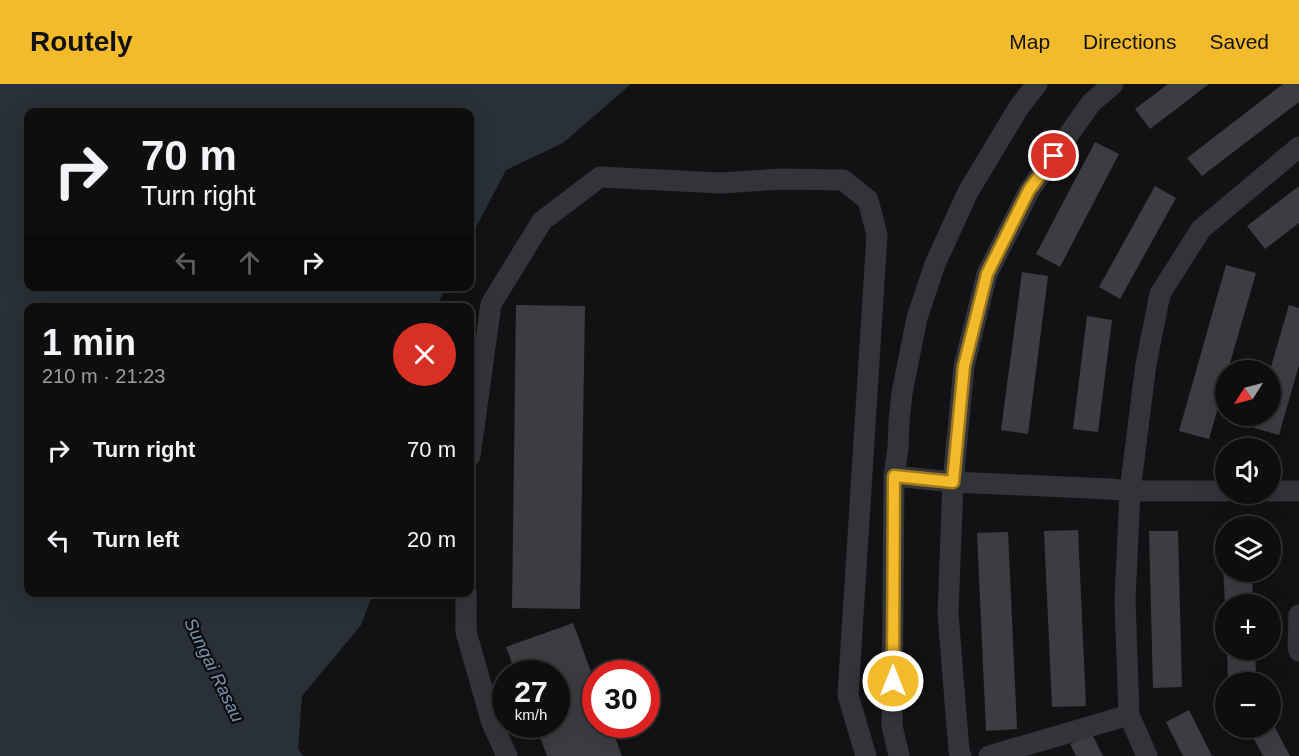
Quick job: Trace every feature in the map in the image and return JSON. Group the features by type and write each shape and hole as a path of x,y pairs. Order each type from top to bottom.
{"street":[{"path":"898,756 892,726 894,476 902,393 917,318 935,264 968,192 1019,107 1037,84"},
{"path":"961,756 948,614 953,482 964,366 987,274 1029,190 1091,104 1113,84"},
{"path":"1147,756 1129,715 1125,600 1130,491 1146,364 1160,294 1201,229 1299,147"},
{"path":"474,427 491,304 542,221 600,177 721,183 782,179 843,180 868,200 878,235 848,695 866,756"},
{"path":"894,476 953,482 1130,491 1215,491"},
{"path":"1281,491 1299,491"},
{"path":"466,597 466,632 492,723 507,756"},
{"path":"1299,615 1299,651"},
{"path":"989,756 1129,715"}],"water":[{"name":"Sungai Rasau","path":"0,84 631,84 563,143 506,170 474,231 474,108 24,108 24,291 444,291 438,303 24,303 24,597 372,597 361,625 302,696 298,749 303,756 0,756"}],"building":[{"path":"1168,84 1209,84 1150,129 1135,109"},
{"path":"1283,84 1299,84 1299,102 1202,176 1187,158"},
{"path":"1095,142 1119,154 1060,267 1036,254"},
{"path":"1155,186 1176,198 1120,299 1099,287"},
{"path":"1299,186 1299,223 1265,249 1247,226"},
{"path":"1226,265 1256,273 1231,360 1215,360 1215,418 1209,439 1179,431"},
{"path":"1022,272 1048,276 1028,434 1001,430"},
{"path":"516,305 585,306 580,609 512,608"},
{"path":"1289,305 1299,308 1299,365 1279,435 1254,428 1254,426 1281,426 1281,360 1273,360"},
{"path":"1087,316 1112,320 1098,432 1073,429"},
{"path":"1078,530 1086,706 1052,707 1044,531"},
{"path":"1149,531 1178,531 1182,687 1153,688"},
{"path":"1008,532 1017,729 986,731 977,533"},
{"path":"1224,582 1252,582 1253,594 1224,594"},
{"path":"573,623 587,660 582,660 582,738 615,738 622,756 547,756 540,738 570,738 570,660 511,660 506,647"},
{"path":"1227,660 1255,660 1256,672 1228,672"},
{"path":"1189,710 1212,756 1183,756 1166,722"},
{"path":"1092,734 1103,756 1076,756 1070,744"},
{"path":"1253,738 1281,738 1290,756 1263,756"}],"route":[{"path":"893,681 894,476 953,482 964,366 987,274 1029,190 1054,156"}]}
